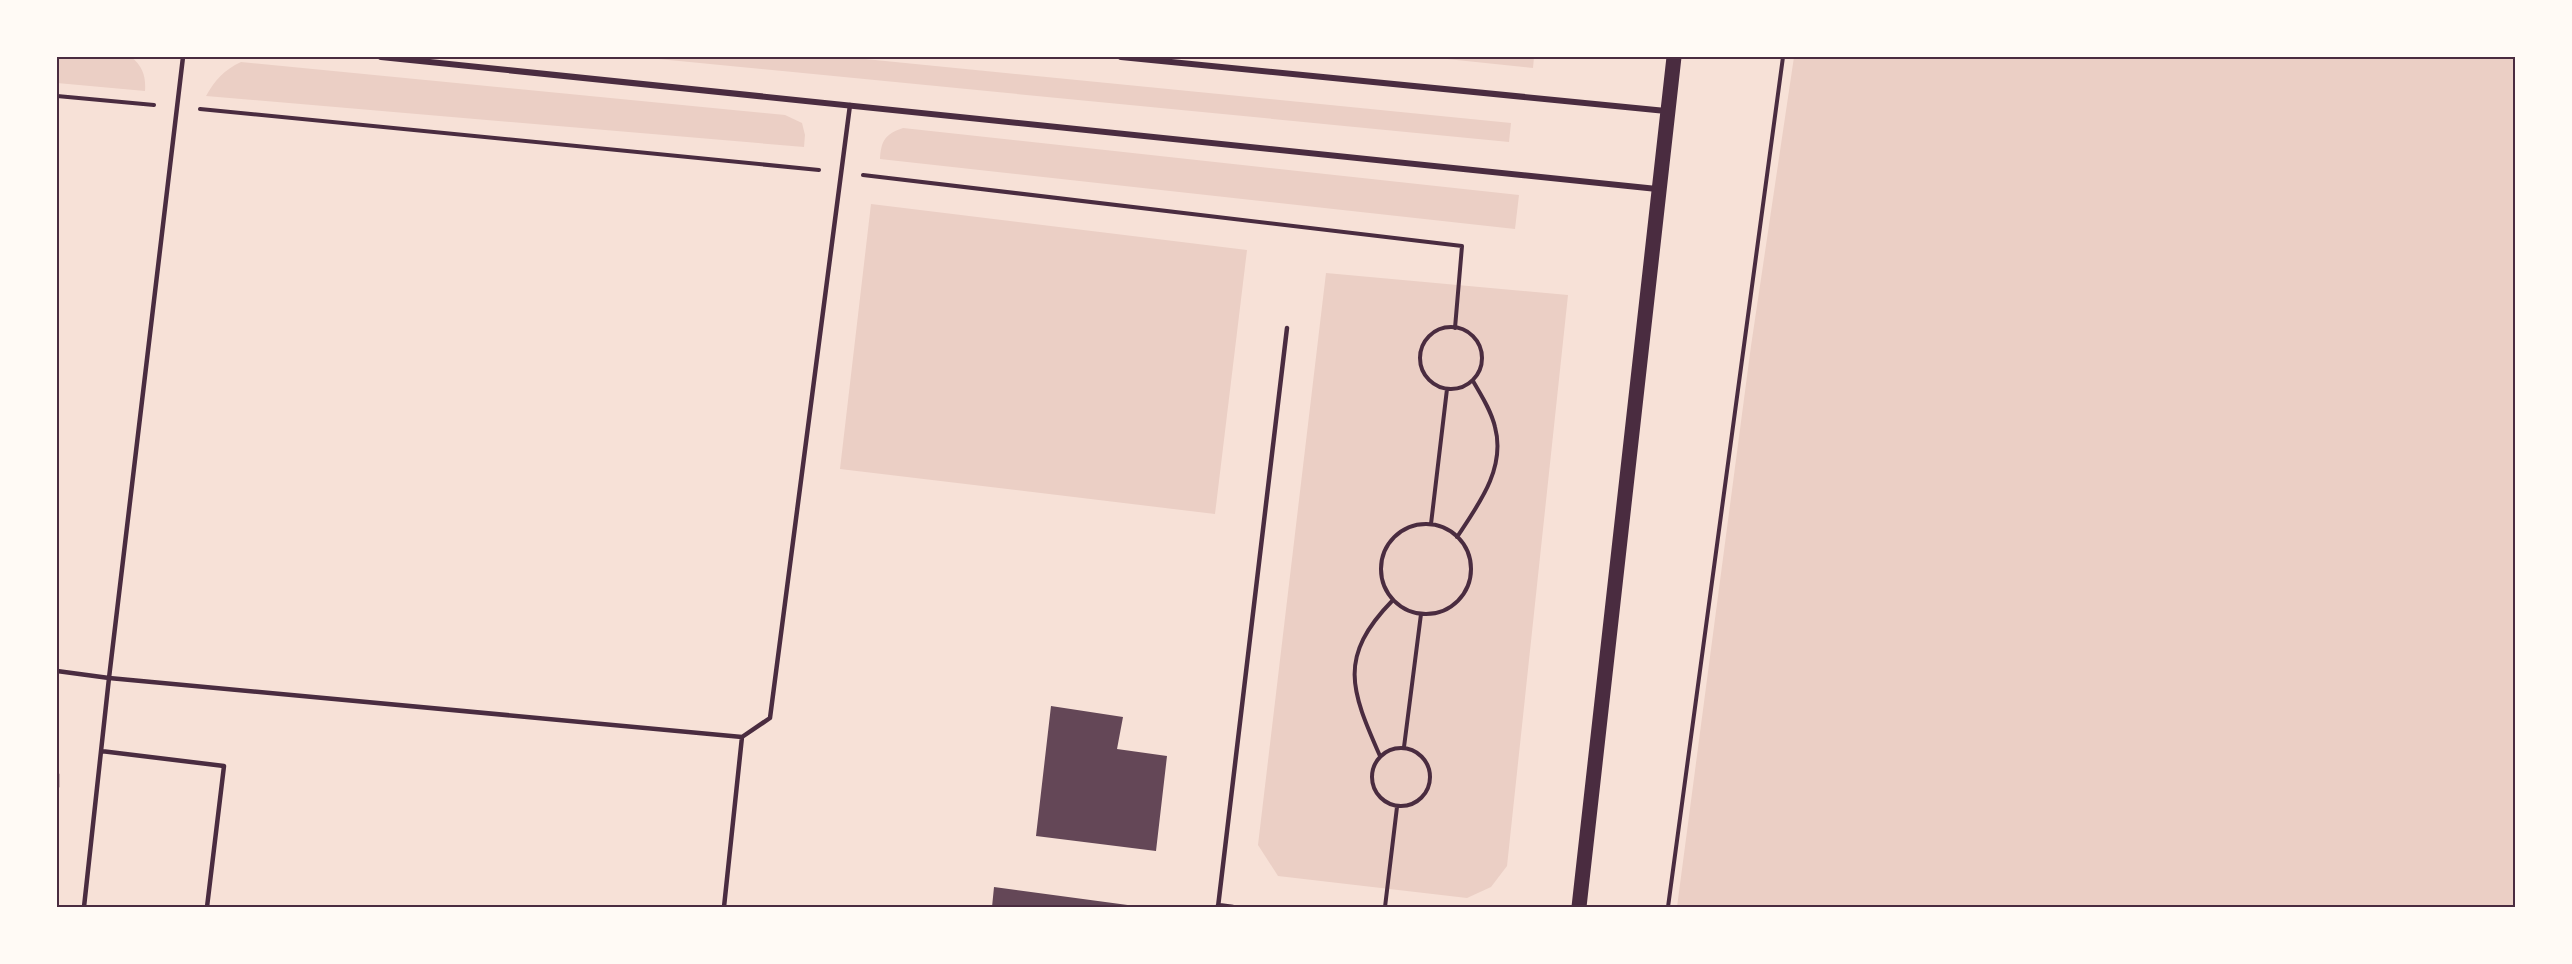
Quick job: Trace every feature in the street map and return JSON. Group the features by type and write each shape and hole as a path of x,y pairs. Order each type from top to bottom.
{"main road":[{"path":"1579,907 1666,111 1674,57"}],"street":[{"path":"381,57 1658,189"},
{"path":"1121,57 1666,111"}],"lane":[{"path":"84,907 183,57"},
{"path":"57,671 109,678 742,737 770,718 850,105"},
{"path":"1233,907 1218,906 1287,328"},
{"path":"724,907 742,737"},
{"path":"101,751 224,766 207,907"},
{"path":"57,774 57,787"}],"path":[{"path":"1668,907 1783,57"},
{"path":"57,96 841,172 1462,246 1455,328"},
{"path":"1455,328 1467,332 1477,342 1482,355 1480,369 1473,381 1461,387 1447,389 1434,385 1424,375 1420,362 1421,348 1429,336 1441,329 1455,328"},
{"path":"1457,537 1489,484 1496,462 1498,442 1495,425 1473,381"},
{"path":"1431,524 1447,389"},
{"path":"1431,524 1446,529 1457,537 1468,552 1471,567 1469,583 1462,597 1450,607 1436,614 1420,614 1405,610 1393,600 1384,587 1380,571 1382,556 1389,542 1401,531 1415,525 1431,524"},
{"path":"1380,756 1357,702 1354,678 1361,641 1378,614 1393,600"},
{"path":"1404,747 1420,614"},
{"path":"1404,747 1417,752 1426,761 1430,774 1429,787 1422,798 1416,802 1397,807 1385,802 1375,793 1371,780 1373,767 1380,756 1391,749 1404,747"},
{"path":"1385,907 1397,807"}],"shaded area":[{"path":"57,57 131,57 143,72 145,91 57,83"},
{"path":"638,57 845,57 1511,123 1509,142"},
{"path":"1428,57 1534,57 1533,68"},
{"path":"1794,57 2515,57 2515,907 1677,907 1751,346"},
{"path":"241,62 785,115 802,123 805,135 804,147 206,96 220,76"},
{"path":"903,128 1519,195 1515,229 880,159 881,147 885,139"},
{"path":"871,204 1247,250 1215,514 840,469"},
{"path":"1326,273 1568,295 1507,866 1491,887 1467,898 1278,876 1258,845"}],"building":[{"path":"1051,706 1123,717 1117,749 1167,756 1156,851 1036,836"},
{"path":"994,887 1135,906 1135,907 992,907"}]}
